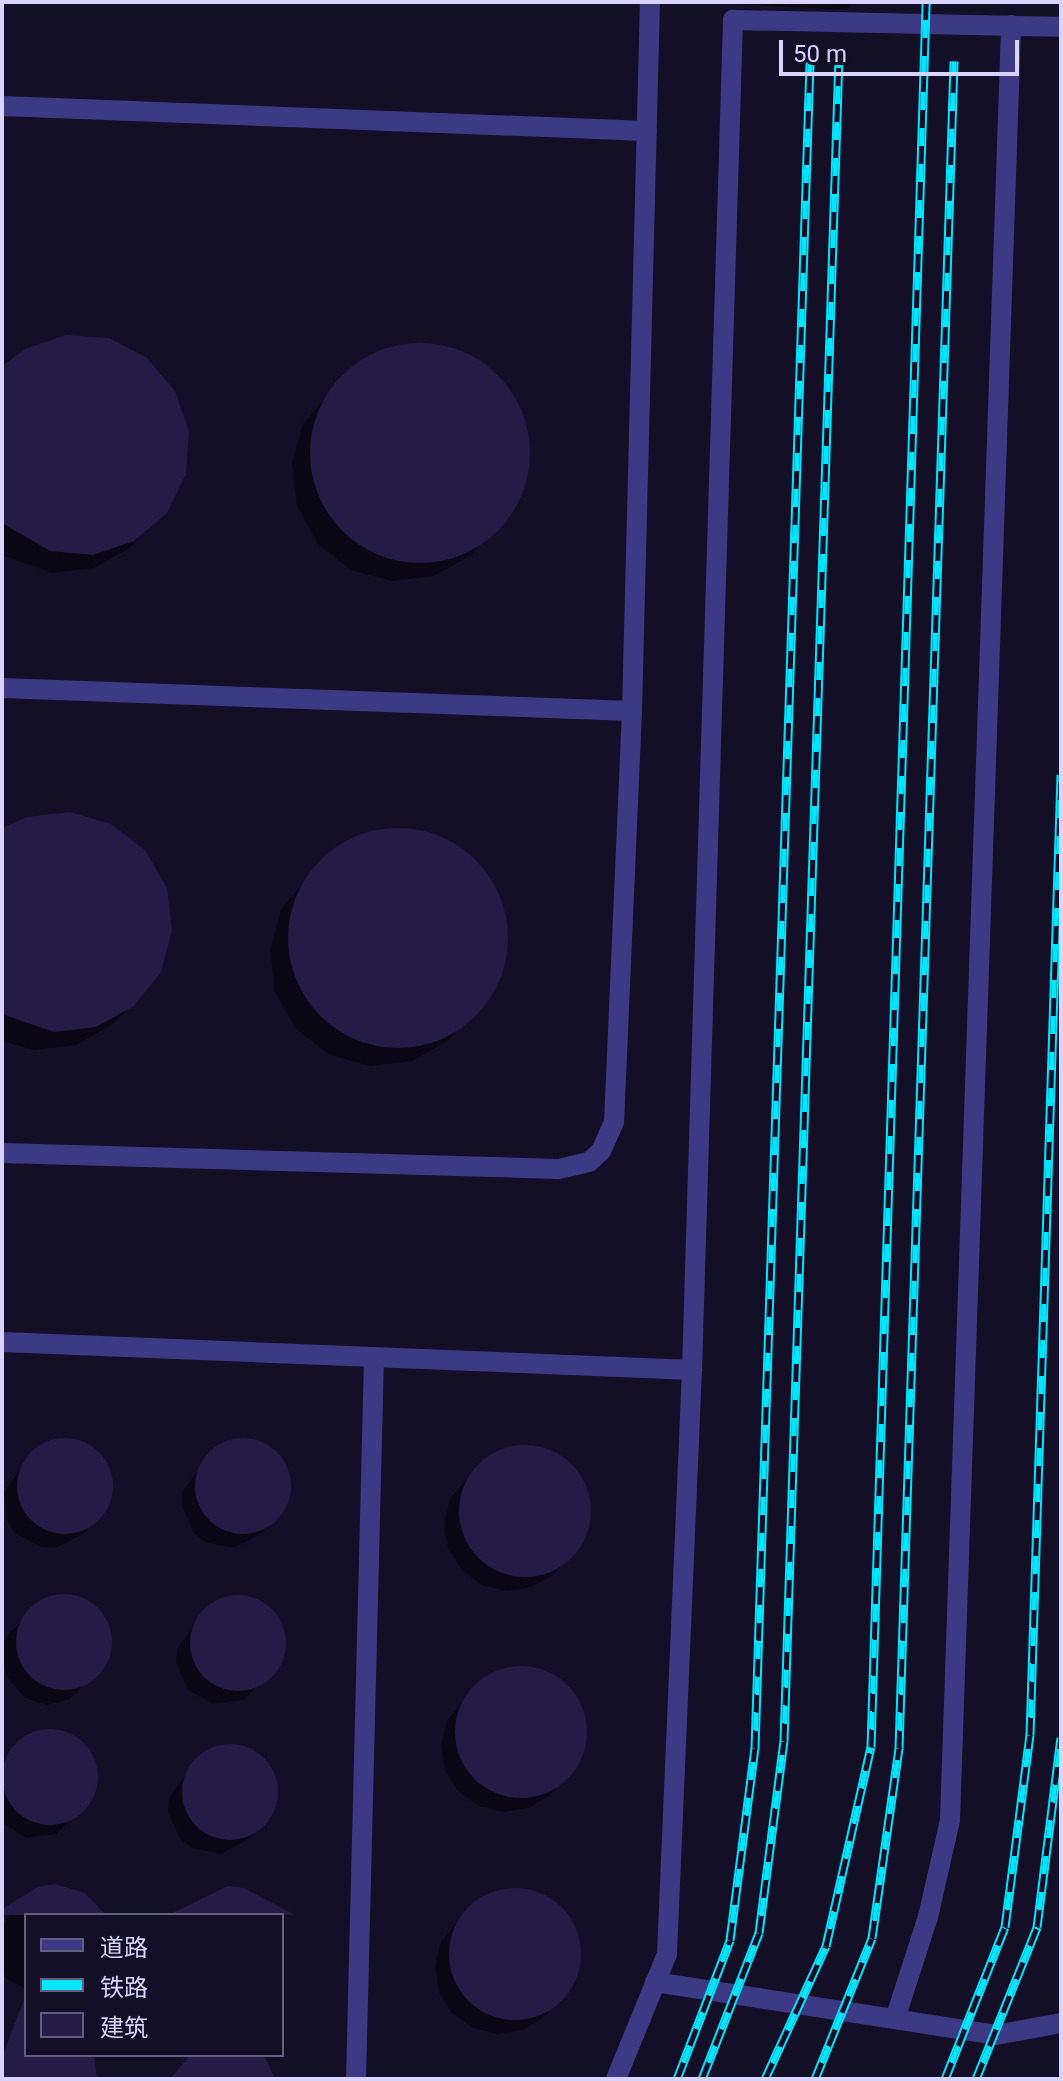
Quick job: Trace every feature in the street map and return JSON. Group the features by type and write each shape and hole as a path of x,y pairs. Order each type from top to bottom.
{"lane":[{"path":"2,1153 558,1169 589,1162 601,1151 614,1122 632,711 650,2"},
{"path":"616,2079 667,1954 692,1370 733,20 1061,27"},
{"path":"895,2019 928,1917 950,1820 1011,25"},
{"path":"2,106 647,131"},
{"path":"2,688 632,711"},
{"path":"2,1342 692,1370"},
{"path":"356,2079 374,1357"},
{"path":"655,1982 996,2035 1061,2023"}],"building":[{"path":"66,335 109,338 147,358 175,391 189,431 186,474 167,513 134,541 93,555 50,551 2,523 2,366 25,349"},
{"path":"420,343 462,351 498,375 522,411 530,453 522,495 498,531 462,555 420,563 378,555 342,531 318,495 310,453 318,411 342,375 378,351"},
{"path":"70,812 111,824 145,850 167,888 172,931 161,972 134,1006 96,1027 54,1032 2,1014 2,828 27,817"},
{"path":"398,828 440,836 476,860 500,896 508,938 500,980 476,1016 440,1040 398,1048 356,1040 320,1016 296,980 288,938 296,896 320,860 356,836"},
{"path":"65,1438 84,1441 99,1452 110,1467 113,1486 110,1505 99,1520 84,1531 65,1534 46,1531 31,1520 20,1505 17,1486 20,1467 31,1452 46,1441"},
{"path":"243,1438 261,1441 277,1452 288,1468 291,1486 288,1504 277,1520 261,1531 243,1534 225,1531 209,1520 198,1504 195,1486 198,1468 209,1452 225,1441"},
{"path":"525,1445 550,1450 572,1464 586,1486 591,1511 586,1536 572,1558 550,1572 525,1577 500,1572 478,1558 464,1536 459,1511 464,1486 478,1464 500,1450"},
{"path":"64,1594 82,1597 98,1608 109,1624 112,1642 109,1660 98,1676 82,1687 64,1690 46,1687 30,1676 19,1660 16,1642 19,1624 30,1608 46,1597"},
{"path":"238,1595 256,1598 272,1609 283,1625 286,1643 283,1661 272,1677 256,1688 238,1691 220,1688 204,1677 193,1661 190,1643 193,1625 204,1609 220,1598"},
{"path":"521,1666 546,1671 568,1685 582,1707 587,1732 582,1757 568,1779 546,1793 521,1798 496,1793 474,1779 460,1757 455,1732 460,1707 474,1685 496,1671"},
{"path":"50,1729 68,1732 84,1743 95,1759 98,1777 95,1795 84,1811 68,1822 50,1825 32,1822 16,1811 5,1795 2,1777 5,1759 16,1743 32,1732"},
{"path":"230,1744 248,1747 264,1758 275,1774 278,1792 275,1810 264,1826 248,1837 230,1840 212,1837 196,1826 185,1810 182,1792 185,1774 196,1758 212,1747"},
{"path":"55,1884 85,1893 104,1913 2,1915 2,1909 38,1887"},
{"path":"228,1886 244,1888 295,1915 284,1913 172,1913"},
{"path":"515,1888 540,1893 562,1907 576,1929 581,1954 576,1979 562,2001 540,2015 515,2020 490,2015 468,2001 454,1979 449,1954 454,1929 468,1907 490,1893"},
{"path":"24,2000 24,2057 94,2057 97,2079 2,2079 2,2057"},
{"path":"188,2057 265,2057 275,2079 170,2079"}],"railway":[{"path":"765,2079 826,1946 871,1747 926,2"},
{"path":"702,2079 759,1933 784,1741 839,54"},
{"path":"677,2079 730,1940 755,1748 810,61"},
{"path":"815,2079 872,1938 899,1748 954,61"},
{"path":"945,2079 1005,1927 1030,1735 1061,774"},
{"path":"976,2079 1037,1927 1061,1738"}]}
